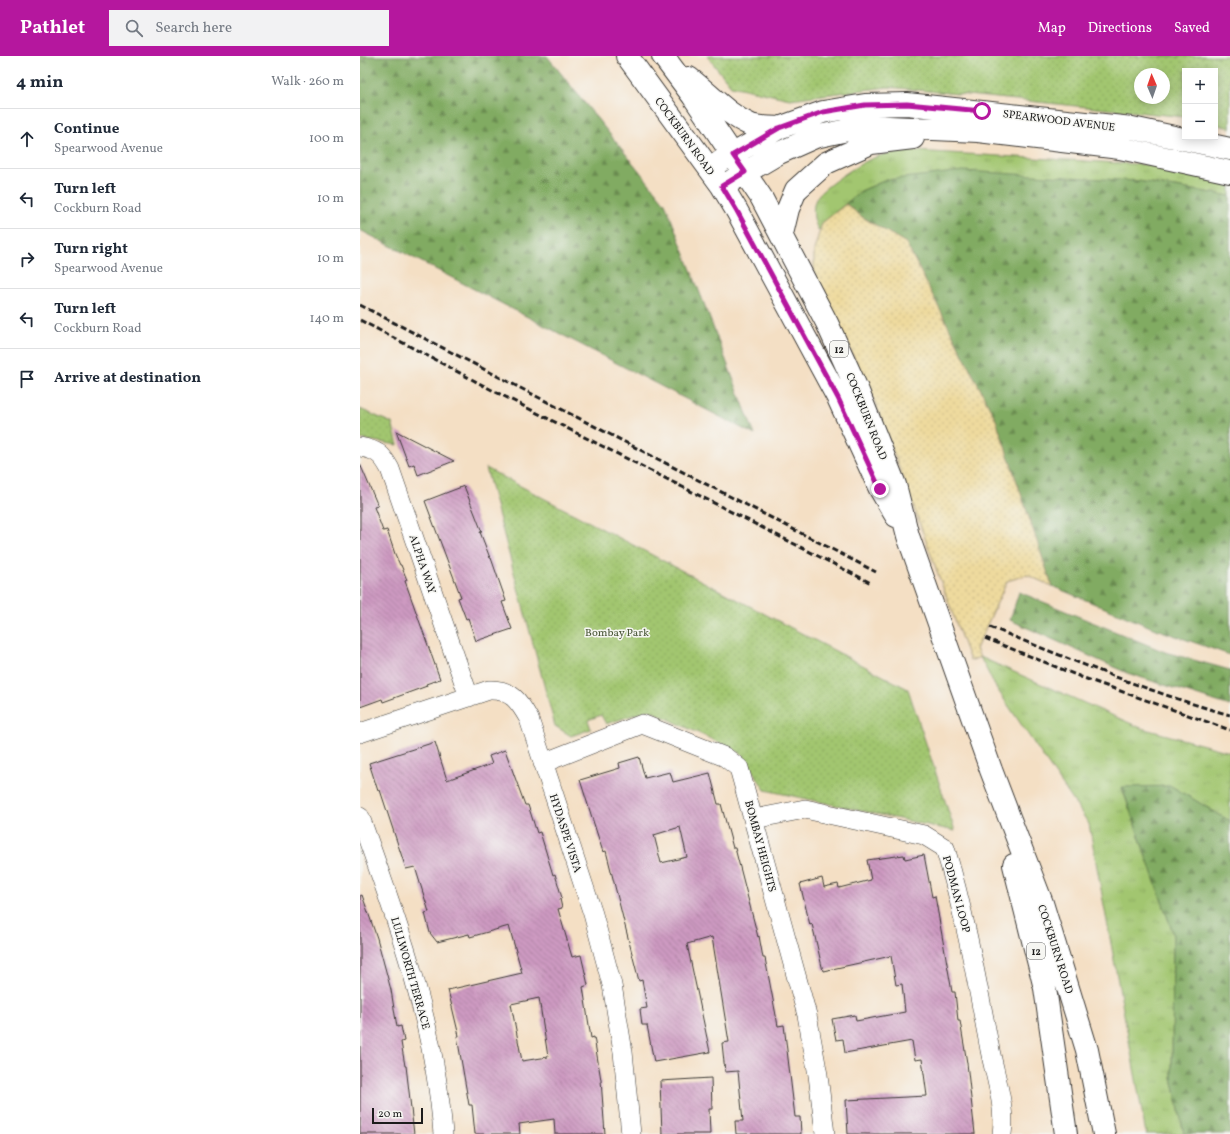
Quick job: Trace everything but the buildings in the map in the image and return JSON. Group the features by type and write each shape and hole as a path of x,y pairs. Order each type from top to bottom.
{"main road":[{"name":"COCKBURN ROAD","path":"627,56 722,186 737,211 832,386 880,489 908,536"},
{"name":"COCKBURN ROAD","path":"665,59 745,172 782,234 827,322 857,389 895,485 908,536 991,770 1042,903 1087,1050 1104,1134"},
{"path":"665,59 705,90 726,112 752,125 779,128"},
{"name":"SPEARWOOD AVENUE","path":"709,168 779,128 823,112 865,105 907,104 1132,128 1230,149"},
{"name":"SPEARWOOD AVENUE","path":"722,186 779,153 815,137 866,126 978,131 1120,148 1230,172"},
{"path":"782,234 788,209 796,190 826,163 872,143 978,131"},
{"name":"COCKBURN ROAD","path":"991,770 1045,988 1066,1134"}],"street":[{"name":"ALPHA WAY","path":"360,447 373,449 384,458 390,469 469,697"},
{"name":"HYDASPE VISTA","path":"360,733 489,690 500,690 508,693 520,704 528,719 543,763 592,914 612,985 623,1052 631,1134"},
{"name":"BOMBAY HEIGHTS","path":"543,763 642,724 725,757 739,768 807,1016 818,1075 825,1134"},
{"name":"PODMAN LOOP","path":"754,819 805,809 924,835 944,848 969,939 999,1095 1003,1125 1002,1134"},
{"name":"LULLWORTH TERRACE","path":"360,817 404,939 420,997 432,1048 443,1134"}],"green space":[{"path":"360,56 547,56 665,203 755,435 360,230"},
{"path":"707,56 1230,56 1230,128 1218,125 1218,68 1182,68 1182,117 888,87 790,99 731,86"},
{"path":"915,151 1152,165 1230,182 1230,196 1138,181 886,180 861,191 822,223 819,231 814,219 813,210 817,197 827,187 844,174 870,159 891,153"},
{"path":"963,171 1138,181 1230,196 1230,655 1153,628 1052,586 996,420 906,243 862,217 846,204 861,191 886,180"},
{"path":"360,409 392,423 398,445 360,439"},
{"name":"Bombay Park","path":"486,468 908,689 955,831 765,790 741,753 649,710 606,724 601,715 588,720 591,729 571,736 555,726"},
{"path":"1019,592 1165,652 1230,670 1230,706 1127,673 1010,620"},
{"path":"980,657 1141,728 1230,752 1230,821 1171,786 1122,788 1173,933 1172,1077 1184,1134 1146,1134 1089,824 995,686"},
{"path":"1171,786 1230,821 1230,1134 1184,1134 1172,1077 1173,933 1122,787"}],"sand":[{"path":"846,204 862,217 906,243 996,420 1052,586 1027,575 1007,581 976,649 980,657 970,661 875,402 814,273 814,250 822,223"}],"railway":[{"path":"360,305 876,572"},
{"path":"360,320 492,390 871,583"},
{"path":"990,627 1079,663 1169,696 1230,715"},
{"path":"985,638 1081,677 1230,730"}],"route":[{"path":"880,489 838,398 780,289 722,186 745,172 733,155 779,128 823,112 865,105 907,104 982,111"}]}
